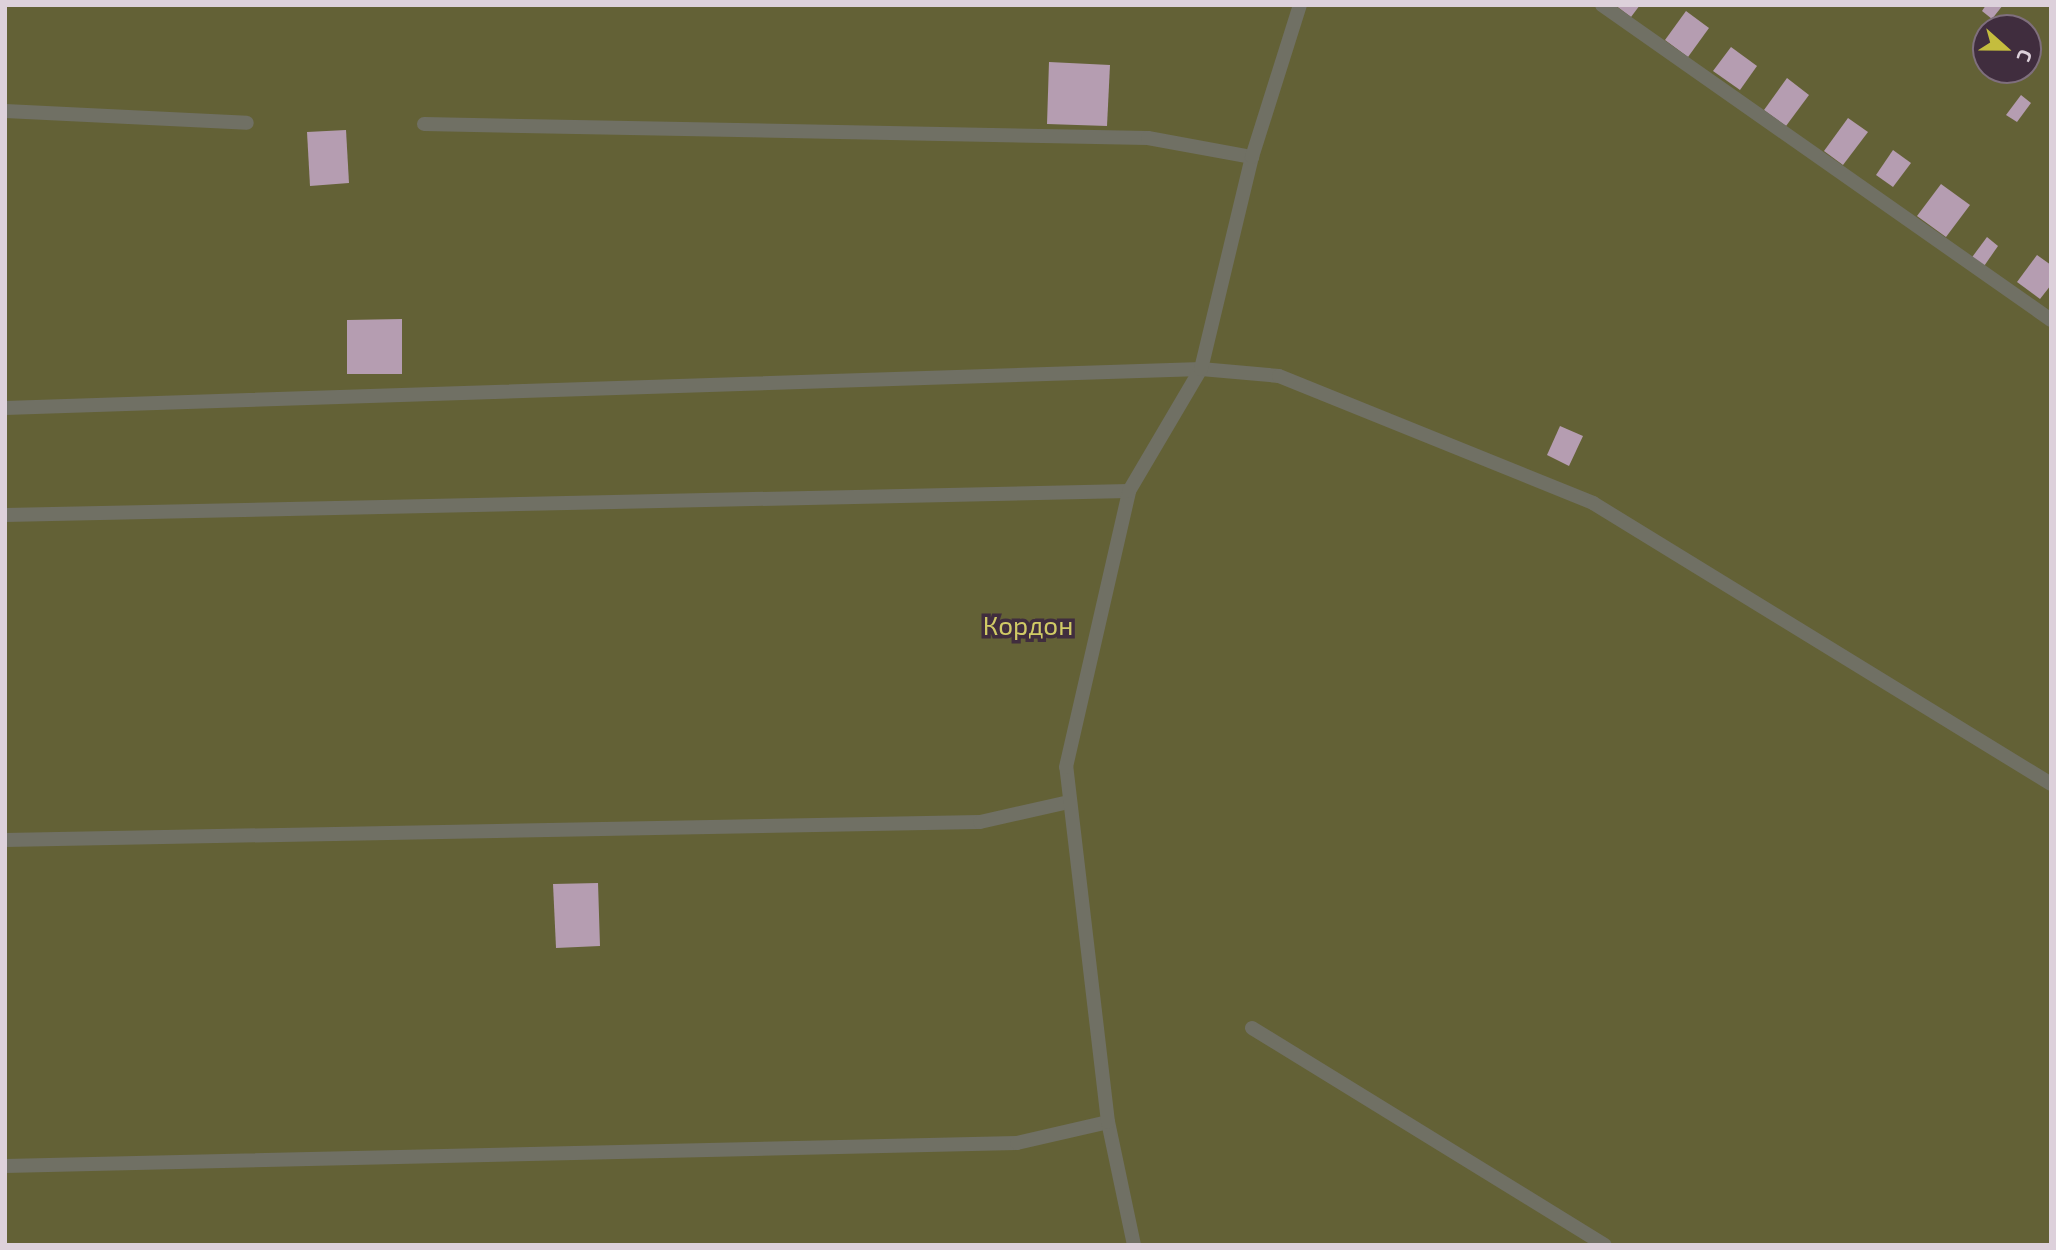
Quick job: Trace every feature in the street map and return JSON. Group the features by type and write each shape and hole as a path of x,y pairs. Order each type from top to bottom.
{"street":[{"path":"1135,1245 1108,1122 1066,767 1129,491 1201,369 1252,158 1300,5"},
{"path":"1602,5 2051,320"},
{"path":"5,111 247,123"},
{"path":"424,124 1148,138 1252,158"},
{"path":"5,408 1201,369 1279,376 1593,503 2051,784"},
{"path":"5,515 1129,491"},
{"path":"5,840 980,822 1069,802"},
{"path":"1252,1028 1605,1245"},
{"path":"5,1166 1017,1143 1108,1122"}],"green space":[{"name":"Кордон","path":"5,5 2051,5 2051,1245 5,1245"}],"building":[{"path":"1615,5 1640,5 1631,17"},
{"path":"1986,5 2003,5 1996,14 1986,14 1982,11"},
{"path":"1686,11 1709,28 1688,57 1665,40"},
{"path":"1731,47 1757,66 1740,90 1713,71"},
{"path":"1049,62 1110,65 1107,126 1047,124"},
{"path":"1787,78 1809,95 1786,126 1764,110"},
{"path":"2021,95 2031,103 2017,122 2006,115"},
{"path":"1848,118 1868,132 1843,165 1824,151"},
{"path":"346,130 349,183 310,186 307,132"},
{"path":"1893,150 1911,163 1893,187 1876,175"},
{"path":"1941,184 1970,205 1946,237 1917,216"},
{"path":"1987,237 1998,246 1982,269 1970,260"},
{"path":"2037,255 2051,265 2051,285 2040,299 2017,282"},
{"path":"402,319 402,374 347,374 347,320"},
{"path":"1560,426 1583,436 1569,466 1547,455"},
{"path":"598,883 600,946 556,948 553,884"}]}
